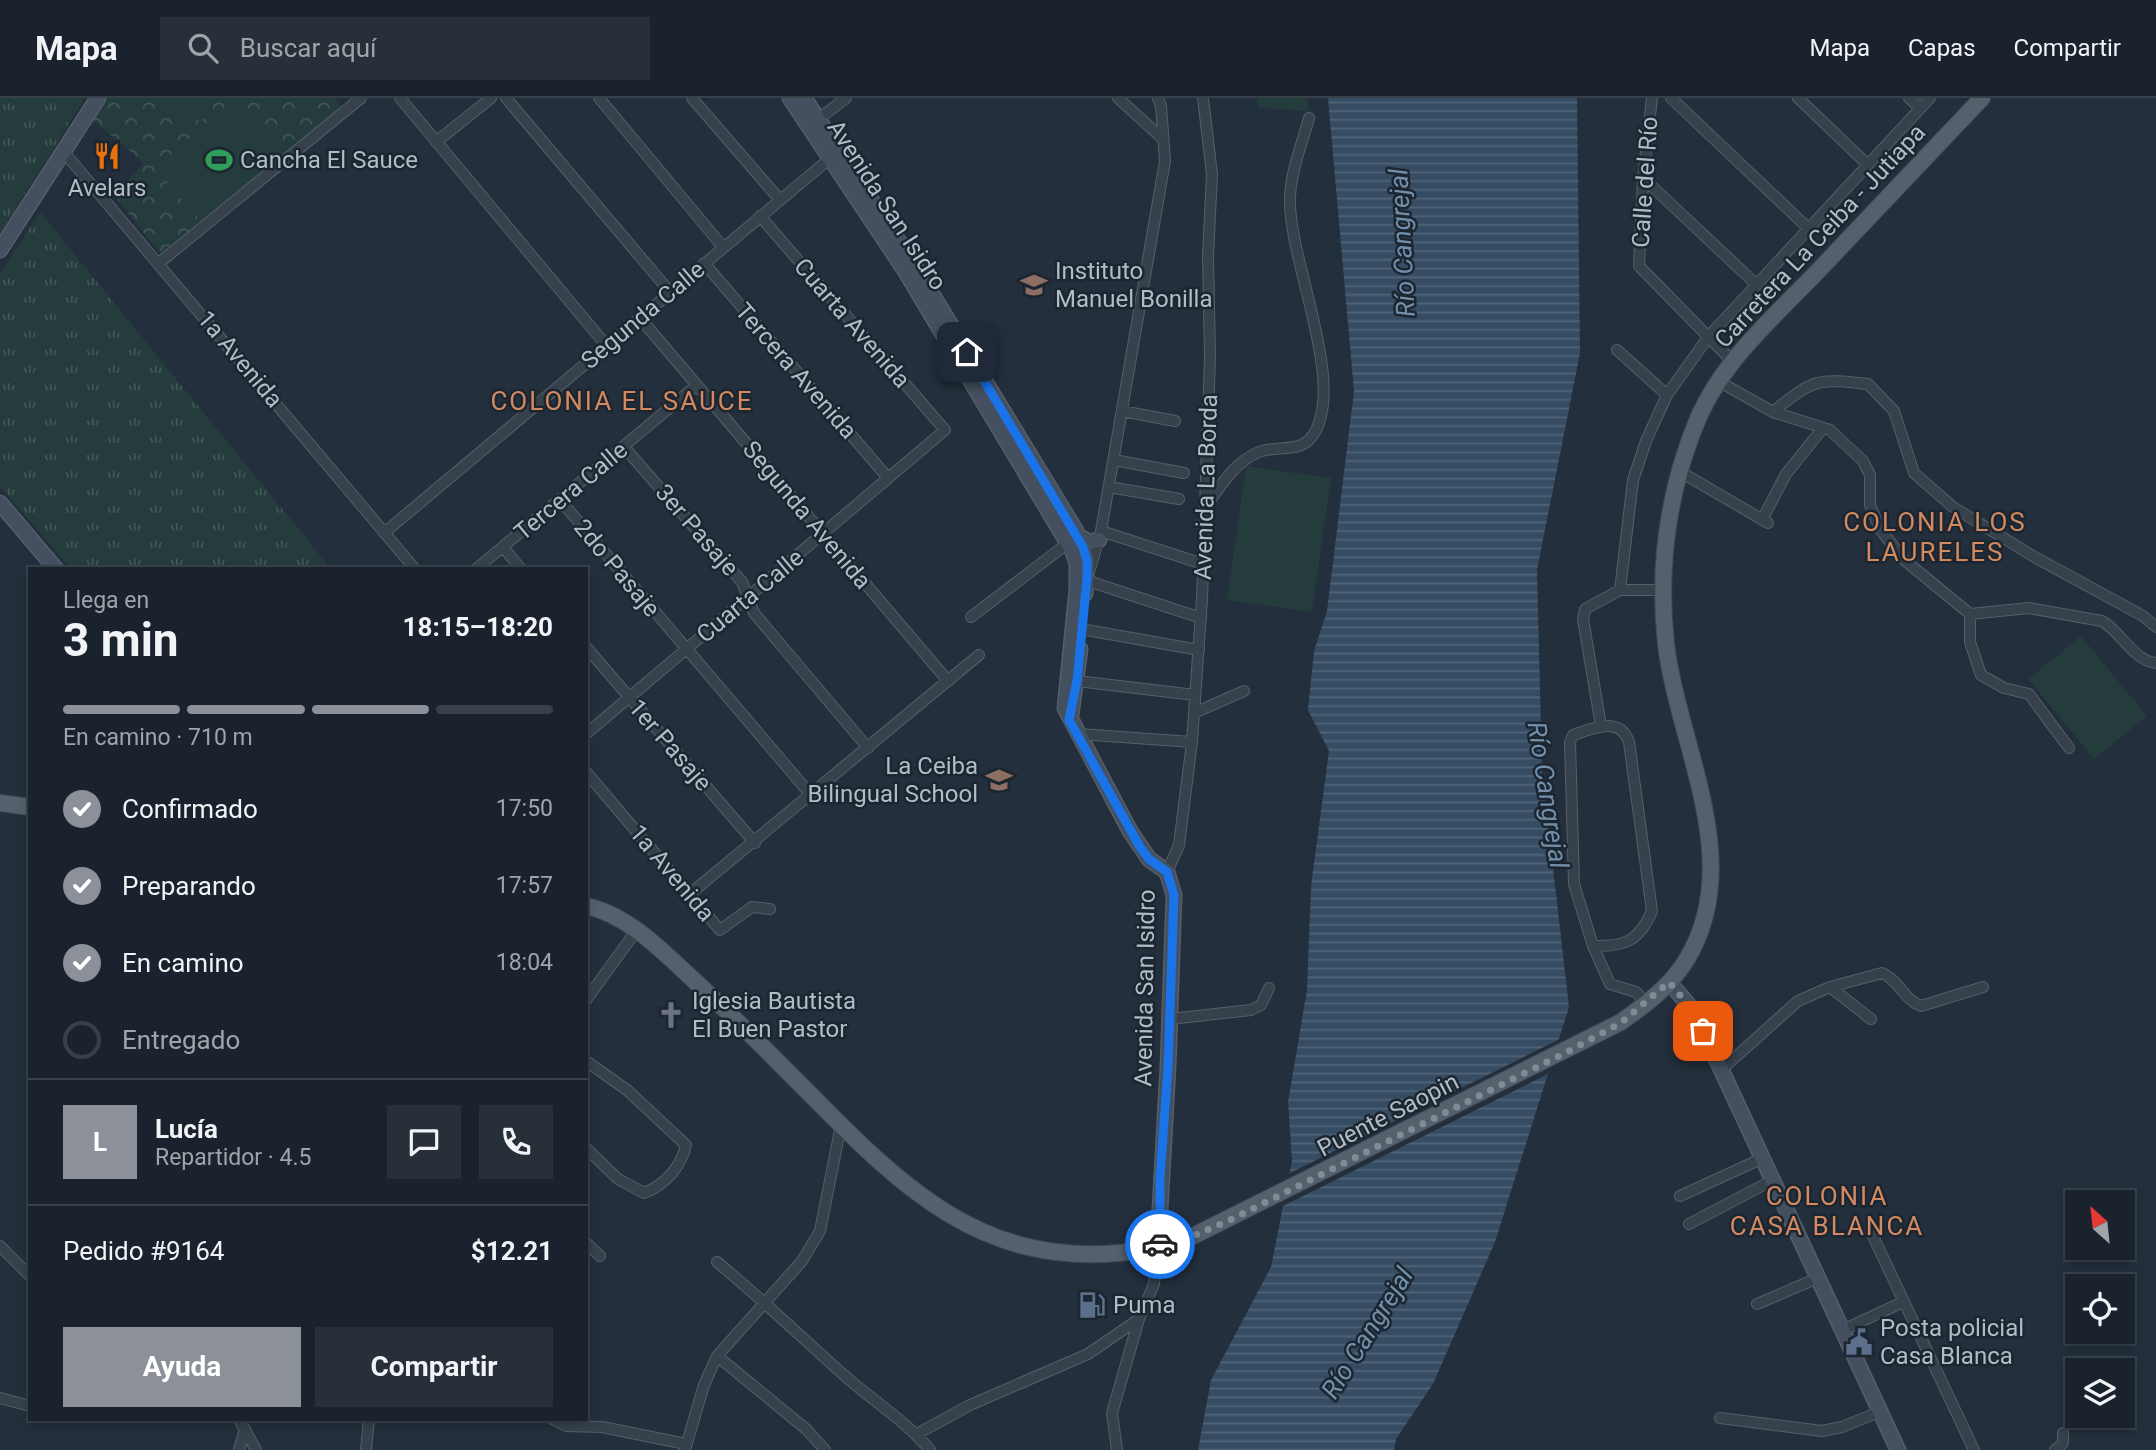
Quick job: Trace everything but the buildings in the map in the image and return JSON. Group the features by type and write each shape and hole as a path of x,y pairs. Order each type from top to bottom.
{"main road":[{"name":"Carretera La Ceiba - Jutiapa","path":"1567,1052 1621,1023 1647,1004 1669,982 1687,959 1700,929 1710,893 1711,862 1706,818 1667,647 1662,590 1668,524 1679,471 1693,429 1731,360 1982,98"},
{"path":"0,803 28,807"},
{"path":"588,907 624,921 636,931 739,1022 841,1125 920,1197 960,1222 1035,1248 1075,1253 1118,1253 1158,1245"},
{"name":"Puente Saopin","path":"1158,1245 1191,1237 1230,1220 1567,1052"}],"street":[{"path":"0,250 98,98"},
{"path":"159,262 293,156 361,98"},
{"path":"400,98 606,345"},
{"path":"436,142 491,98"},
{"path":"506,98 670,292"},
{"path":"599,98 723,247"},
{"path":"692,98 780,200"},
{"name":"Avenida San Isidro","path":"790,98 813,123 913,263 1087,561 1082,579 1074,657 1077,681 1069,720"},
{"name":"Avenida San Isidro","path":"804,98 813,123"},
{"path":"813,123 846,98"},
{"path":"1118,98 1163,139"},
{"path":"1158,98 1165,161 1100,535 1082,579 1201,618"},
{"name":"Avenida La Borda","path":"1167,872 1179,845 1192,742 1201,618 1212,174 1203,98"},
{"name":"Calle del Río","path":"1652,98 1643,178 1639,266 1709,336"},
{"path":"1671,98 1809,229"},
{"path":"1798,98 1868,165"},
{"path":"1909,98 1920,108"},
{"path":"1620,590 1633,480 1646,441 1667,395 1709,336 1930,98"},
{"path":"1205,509 1226,478 1244,460 1261,450 1304,444 1314,435 1323,410 1323,375 1293,232 1290,200 1309,118"},
{"name":"1a Avenida","path":"63,151 413,567"},
{"name":"Segunda Calle","path":"384,533 834,154"},
{"path":"1643,178 1757,285"},
{"name":"Cuarta Avenida","path":"760,216 945,430"},
{"name":"Tercera Avenida","path":"704,263 888,478"},
{"name":"Segunda Avenida","path":"640,317 948,681"},
{"path":"1709,336 1731,360"},
{"path":"1617,350 1667,395"},
{"path":"1718,381 1773,412 1830,430 1863,461 1870,475 1870,505 1880,530 1903,559 1970,614 2029,608 2102,621 2143,659 2156,663"},
{"path":"1773,412 1797,392 1819,381 1868,384 1894,411 1914,473 1943,498 2031,555 2143,616 2156,627"},
{"name":"Tercera Calle","path":"478,567 697,384"},
{"path":"1122,411 1175,421"},
{"path":"1679,471 1765,521 1786,474 1823,428"},
{"name":"Cuarta Calle","path":"588,732 945,430"},
{"name":"3er Pasaje","path":"624,447 742,582 754,612 868,748"},
{"path":"1114,460 1184,473"},
{"path":"1109,487 1179,499"},
{"name":"2do Pasaje","path":"560,500 811,795"},
{"path":"0,503 54,567"},
{"path":"971,617 1073,539 1089,542 1100,535 1203,564"},
{"path":"503,547 519,567"},
{"name":"Avenida San Isidro","path":"1082,579 1082,629 1065,691 1069,720 1140,847 1149,859 1167,872 1174,895 1158,1245"},
{"path":"1601,726 1583,619 1586,609 1593,602 1620,590 1662,590"},
{"path":"1970,614 1970,642 1980,675 2004,688 2029,694 2069,748"},
{"path":"1082,629 1199,650"},
{"name":"1er Pasaje","path":"588,649 755,843"},
{"path":"691,893 755,843 979,655"},
{"path":"1077,681 1195,695"},
{"path":"1194,713 1244,691"},
{"path":"1593,946 1618,947 1643,931 1652,911 1629,742 1625,731 1619,727 1601,726 1573,735 1570,742 1574,884 1593,946 1610,984 1636,992 1647,1004"},
{"path":"1079,734 1192,742"},
{"name":"1a Avenida","path":"588,774 720,930 752,908 770,909"},
{"path":"588,997 636,931"},
{"path":"1721,1070 1788,1008 1830,987 1882,973 1894,979 1912,1001 1921,1006 1983,987"},
{"path":"1669,982 1694,1012 1898,1450"},
{"path":"1830,987 1871,1018"},
{"path":"1170,1019 1251,1010 1261,1004 1269,988"},
{"path":"588,1062 627,1090 686,1145 684,1156 661,1186 644,1193 618,1179 588,1150"},
{"path":"556,1421 566,1426 602,1427 686,1447 704,1385 717,1356 802,1261 820,1231 841,1125"},
{"path":"1680,1195 1763,1158"},
{"path":"1689,1224 1773,1180"},
{"path":"1871,1232 1974,1450"},
{"path":"1117,1450 1112,1413 1139,1319 1154,1284 1158,1245"},
{"path":"0,1246 28,1274"},
{"path":"588,1246 600,1256"},
{"path":"717,1262 846,1377 917,1434 930,1450"},
{"path":"1757,1304 1818,1278"},
{"path":"1843,1331 1903,1302"},
{"path":"917,1434 970,1405 1088,1354 1139,1319"},
{"path":"717,1356 806,1429 825,1450"},
{"path":"0,1398 28,1405"},
{"path":"1720,1418 1822,1431 1842,1427 1879,1412"},
{"path":"366,1450 369,1421"},
{"path":"239,1450 242,1424"},
{"path":"242,1424 256,1450"},
{"path":"2055,1450 2063,1443 2063,1433"}],"green space":[{"path":"0,98 85,98 0,233"},
{"path":"107,98 334,98 343,109 161,255 114,195 144,163 93,120"},
{"path":"165,98 215,98 201,122 164,101"},
{"name":"Cancha El Sauce","path":"236,98 284,151 202,222 155,168"},
{"path":"1257,98 1307,98 1309,111 1258,108"},
{"path":"40,212 329,567 69,567 0,486 0,274"},
{"path":"1246,466 1331,478 1312,612 1227,600"},
{"path":"2081,636 2147,716 2094,759 2028,679"}],"water":[{"name":"Río Cangrejal","path":"1328,98 1577,98 1580,353 1537,570 1542,772 1569,1007 1495,1242 1433,1384 1396,1439 1394,1450 1198,1450 1211,1380 1271,1267 1292,1161 1288,1102 1307,990 1311,886 1329,751 1308,710 1314,651 1327,611 1354,391"}],"pier":[{"path":"1560,1039 1550,1073 1279,1208 1286,1175"}],"way so far":[{"path":"1160,1244 1191,1237 1230,1220 1567,1052 1621,1023 1647,1004 1669,982 1694,1012 1703,1031"}],"place":[{"name":"Avelars","path":"107,156"},
{"name":"Cancha El Sauce","path":"219,160"},
{"name":"Instituto Manuel Bonilla","path":"1034,285"},
{"name":"La Ceiba Bilingual School","path":"999,780"},
{"name":"Iglesia Bautista El Buen Pastor","path":"671,1015"},
{"name":"Puma","path":"1092,1305"},
{"name":"Posta policial Casa Blanca","path":"1859,1342"}],"district":[{"name":"COLONIA EL SAUCE","path":"622,401"},
{"name":"COLONIA LOS LAURELES","path":"1935,537"},
{"name":"COLONIA CASA BLANCA","path":"1827,1211"}],"route":[{"path":"967,352 1076,531 1083,547 1087,561 1087,579 1077,681 1069,720 1077,729 1140,847 1149,859 1167,872 1174,895 1168,1067 1160,1178 1158,1245 1160,1244"}]}
